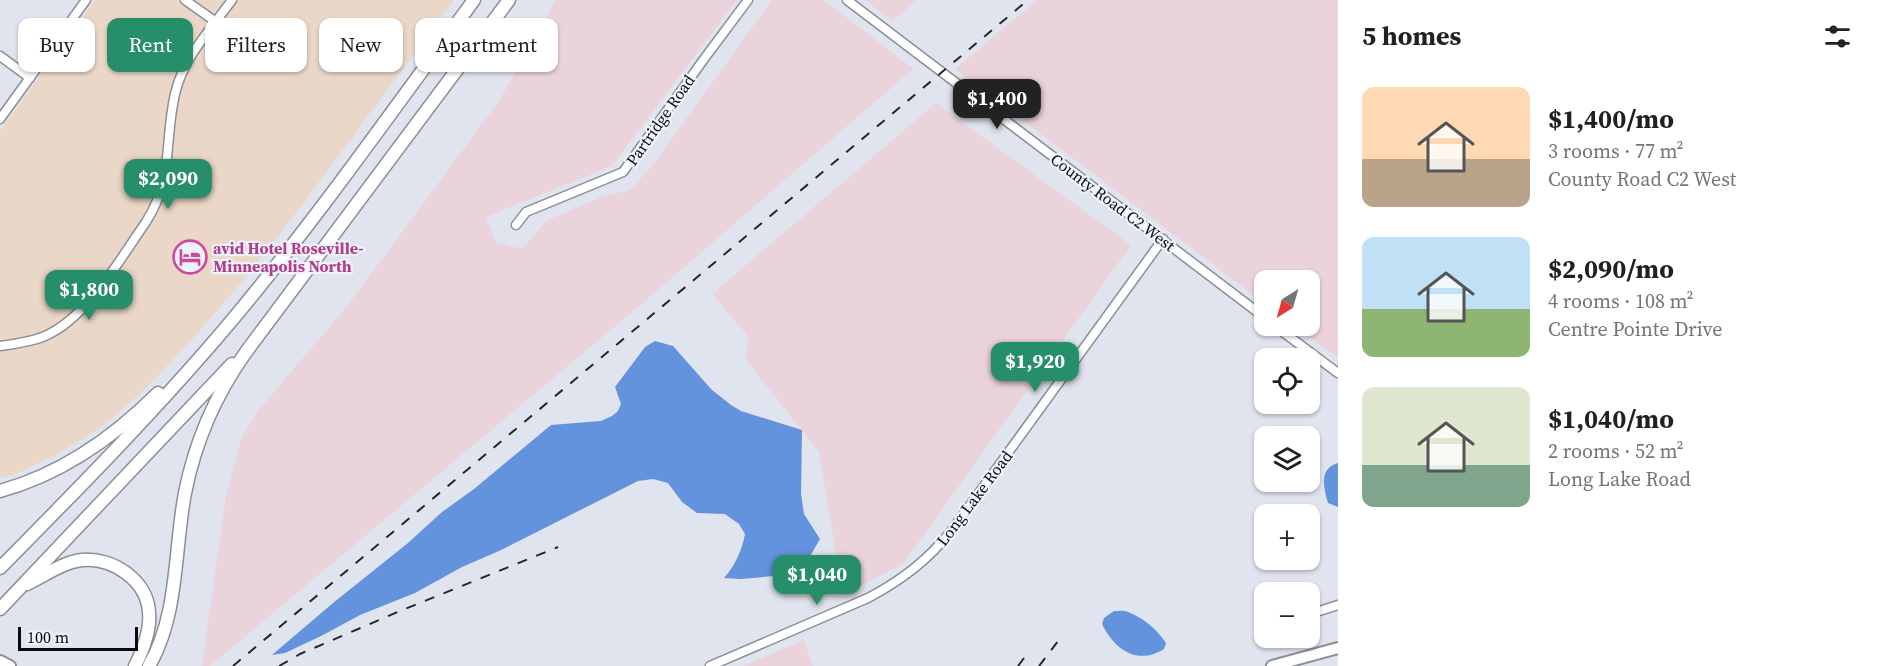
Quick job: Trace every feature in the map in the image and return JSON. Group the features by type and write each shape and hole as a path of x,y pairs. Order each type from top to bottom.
{"highway":[{"path":"0,568 141,424 234,318 310,222 474,0"},
{"path":"149,666 157,652 168,621 185,492 200,438 223,387 257,337 509,0"},
{"path":"0,490 51,472 97,446 138,413 234,318"},
{"path":"0,609 257,337"},
{"path":"20,587 73,562 83,560 103,562 124,571 144,594 149,612 146,640 135,666"}],"main road":[{"path":"1272,666 1338,648"},
{"path":"0,661 10,666"}],"street":[{"path":"0,119 86,0"},
{"path":"185,0 210,18"},
{"path":"219,18 232,0"},
{"name":"Partridge Road","path":"516,225 526,212 623,172 748,0"},
{"name":"County Road C2 West","path":"847,0 1254,309"},
{"path":"0,346 31,340 70,321 90,299 146,222 160,196 164,182 173,107 179,80 205,37"},
{"path":"0,56 30,78"},
{"name":"Long Lake Road","path":"710,666 868,598 891,586 924,561 952,530 1163,239"},
{"path":"1288,336 1338,373"},
{"path":"1320,611 1338,605"}],"shaded area":[{"path":"95,0 454,0 441,18 415,18 415,52 403,69 403,18 319,18 319,72 400,72 240,284 188,344 140,394 100,428 56,455 18,473 0,478 0,131 43,72 95,72 95,18 82,18"},
{"path":"556,0 737,0 612,166 486,217 497,245 502,243 517,248 523,247 548,220 601,197 630,190 652,166 772,0 824,0 913,69 644,302 210,666 202,666 226,496 241,439 258,411 348,305 499,101 515,72 558,72 558,18 546,18"},
{"path":"865,0 917,0 893,21"},
{"path":"1037,0 1338,0 1338,358 1308,336 1320,336 1320,270 1254,270 1254,295 955,69"},
{"path":"936,103 1131,245 903,564 843,595 819,452 746,360 748,336 712,294"},
{"path":"804,640 813,666 743,666"}],"water":[{"path":"655,341 673,346 712,390 731,405 741,411 802,430 801,494 804,514 820,539 805,565 796,574 741,579 724,578 735,563 744,540 745,534 739,524 725,514 697,513 682,502 668,483 653,479 638,481 499,551 462,567 415,593 360,615 285,653 272,655 408,543 442,512 474,489 551,425 601,421 612,416 621,404 615,387 645,347"},
{"path":"1338,463 1338,507 1328,503 1324,479 1327,470"},
{"path":"1114,611 1126,611 1149,624 1166,643 1164,649 1145,656 1127,652 1120,647 1113,641 1102,624 1104,618"}],"railway":[{"path":"233,666 1028,0"},
{"path":"279,666 300,654 400,611 558,547"},
{"path":"1039,666 1062,636"},
{"path":"1018,666 1024,658"}],"place":[{"name":"avid Hotel Roseville- Minneapolis North","path":"190,257"}]}
